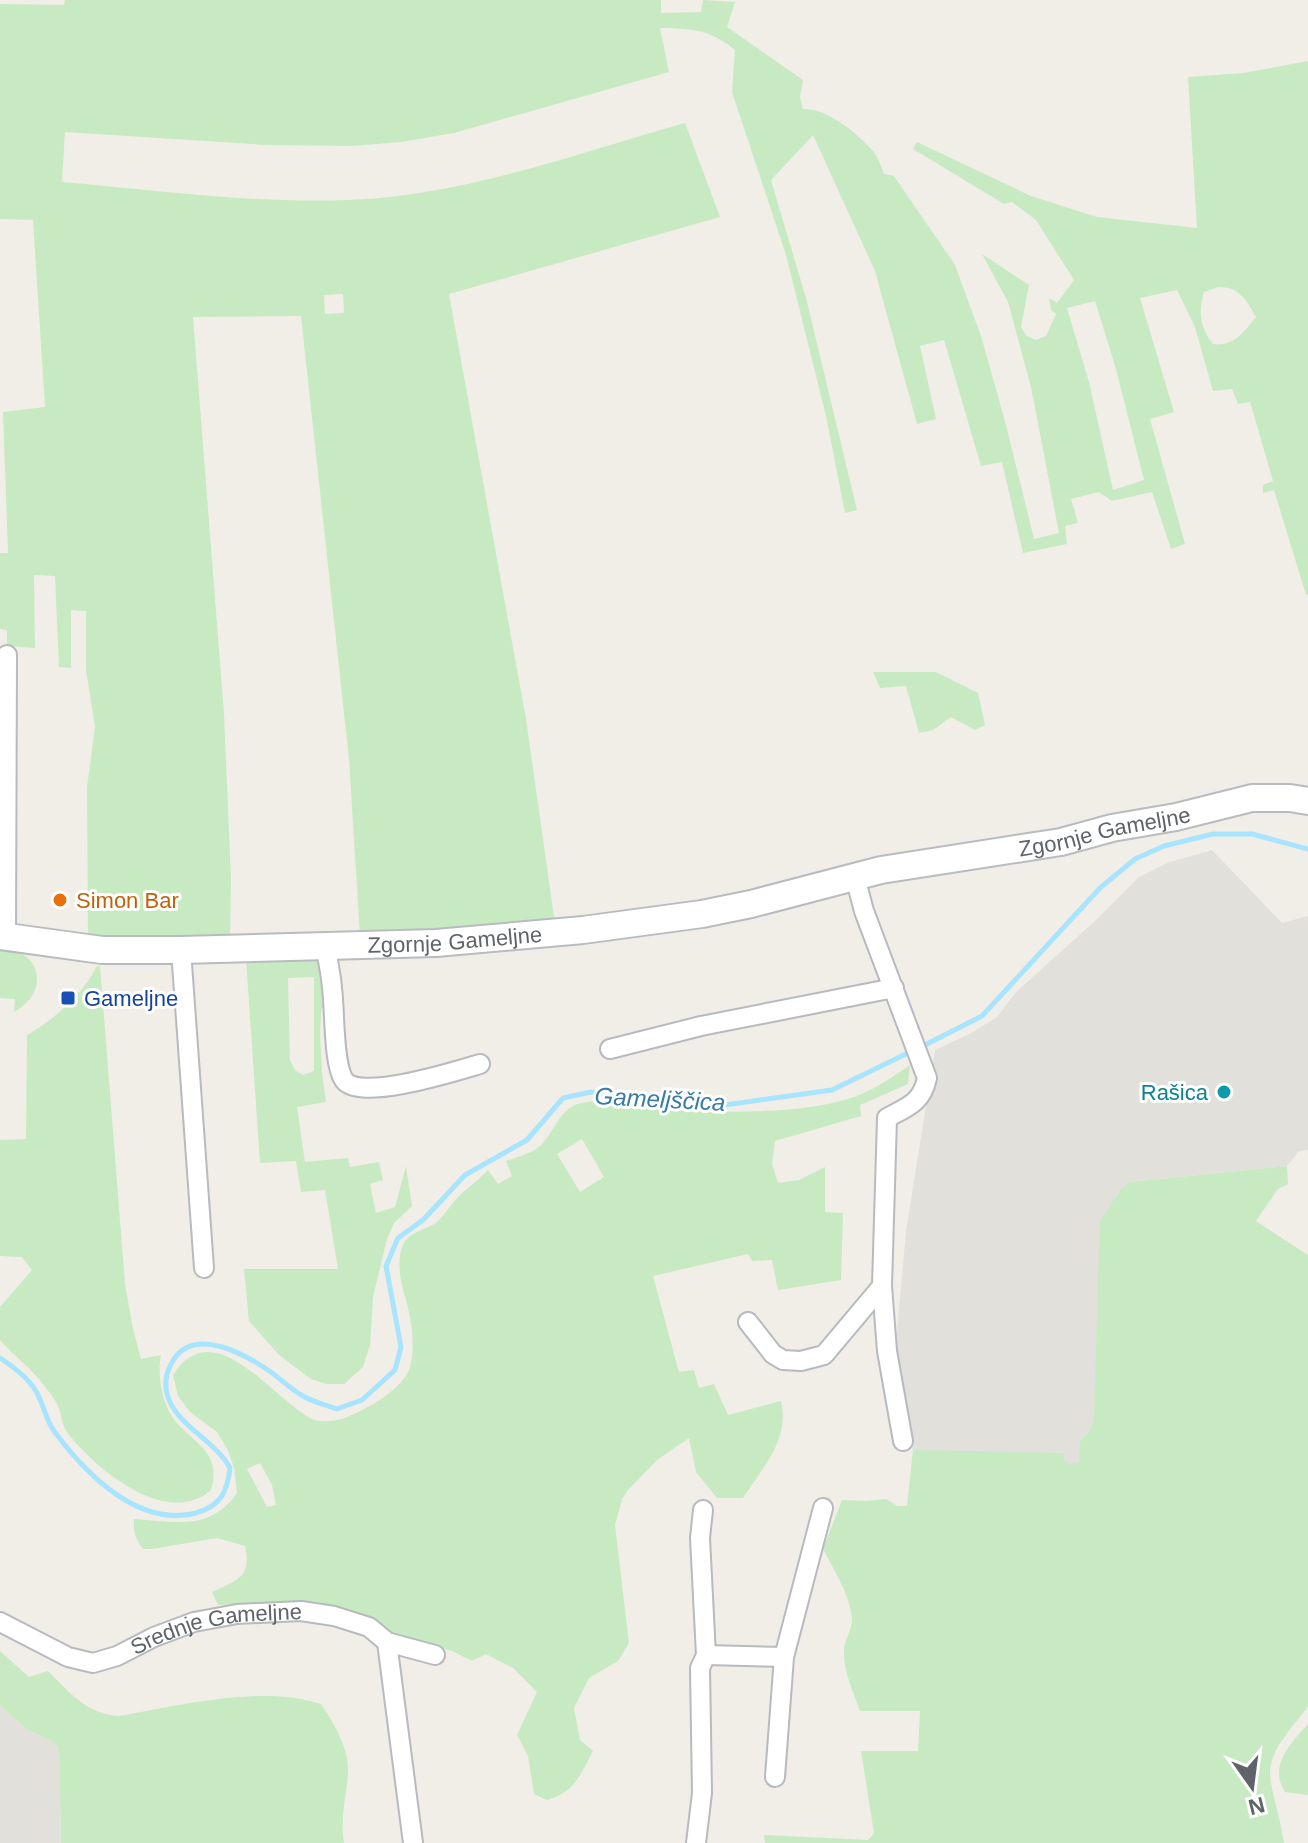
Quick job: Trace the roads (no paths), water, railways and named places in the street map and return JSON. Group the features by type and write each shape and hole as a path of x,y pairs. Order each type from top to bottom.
{"street":[{"path":"7,655 2,744 3,937 102,950 325,946 332,987 337,1054 344,1080 355,1088 370,1089 480,1064"},
{"name":"Zgornje Gameljne","path":"325,946 436,943 652,922 751,904 934,860 1061,842 1252,798 1308,801"},
{"path":"855,877 864,911 927,1078 924,1092 915,1103 887,1118 882,1286 887,1351 903,1441"},
{"path":"181,950 204,1268"},
{"path":"610,1049 701,1026 894,988"},
{"path":"748,1322 773,1354 783,1360 801,1361 824,1355 882,1286"},
{"path":"775,1777 784,1657 823,1508"},
{"path":"696,1843 702,1793 700,1668 706,1655 700,1538 703,1510"},
{"name":"Srednje Gameljne","path":"0,1622 68,1657 93,1663 117,1656 154,1637 194,1622 237,1614 301,1611 334,1616 369,1627 387,1642 435,1655"},
{"path":"387,1642 413,1843"},
{"path":"706,1655 784,1657"}],"waterway":[{"name":"Gameljščica","path":"921,1047 982,1016 1100,888 1135,859 1164,846 1213,834 1252,834 1308,849"},
{"name":"Gameljščica","path":"0,1358 32,1385 52,1427 97,1479 134,1505 154,1512 175,1516 196,1513 211,1507 221,1497 230,1468 171,1405 166,1380 174,1359 183,1350 195,1345 220,1346 258,1364 315,1402 337,1409 362,1400 395,1370 401,1347 386,1266 398,1238 423,1220 465,1175 527,1140 563,1098 591,1092 711,1107 832,1090 912,1051"}],"place":[{"name":"Simon Bar","path":"60,900"},
{"name":"Gameljne","path":"68,998"},
{"name":"Rašica","path":"1224,1092"}]}
